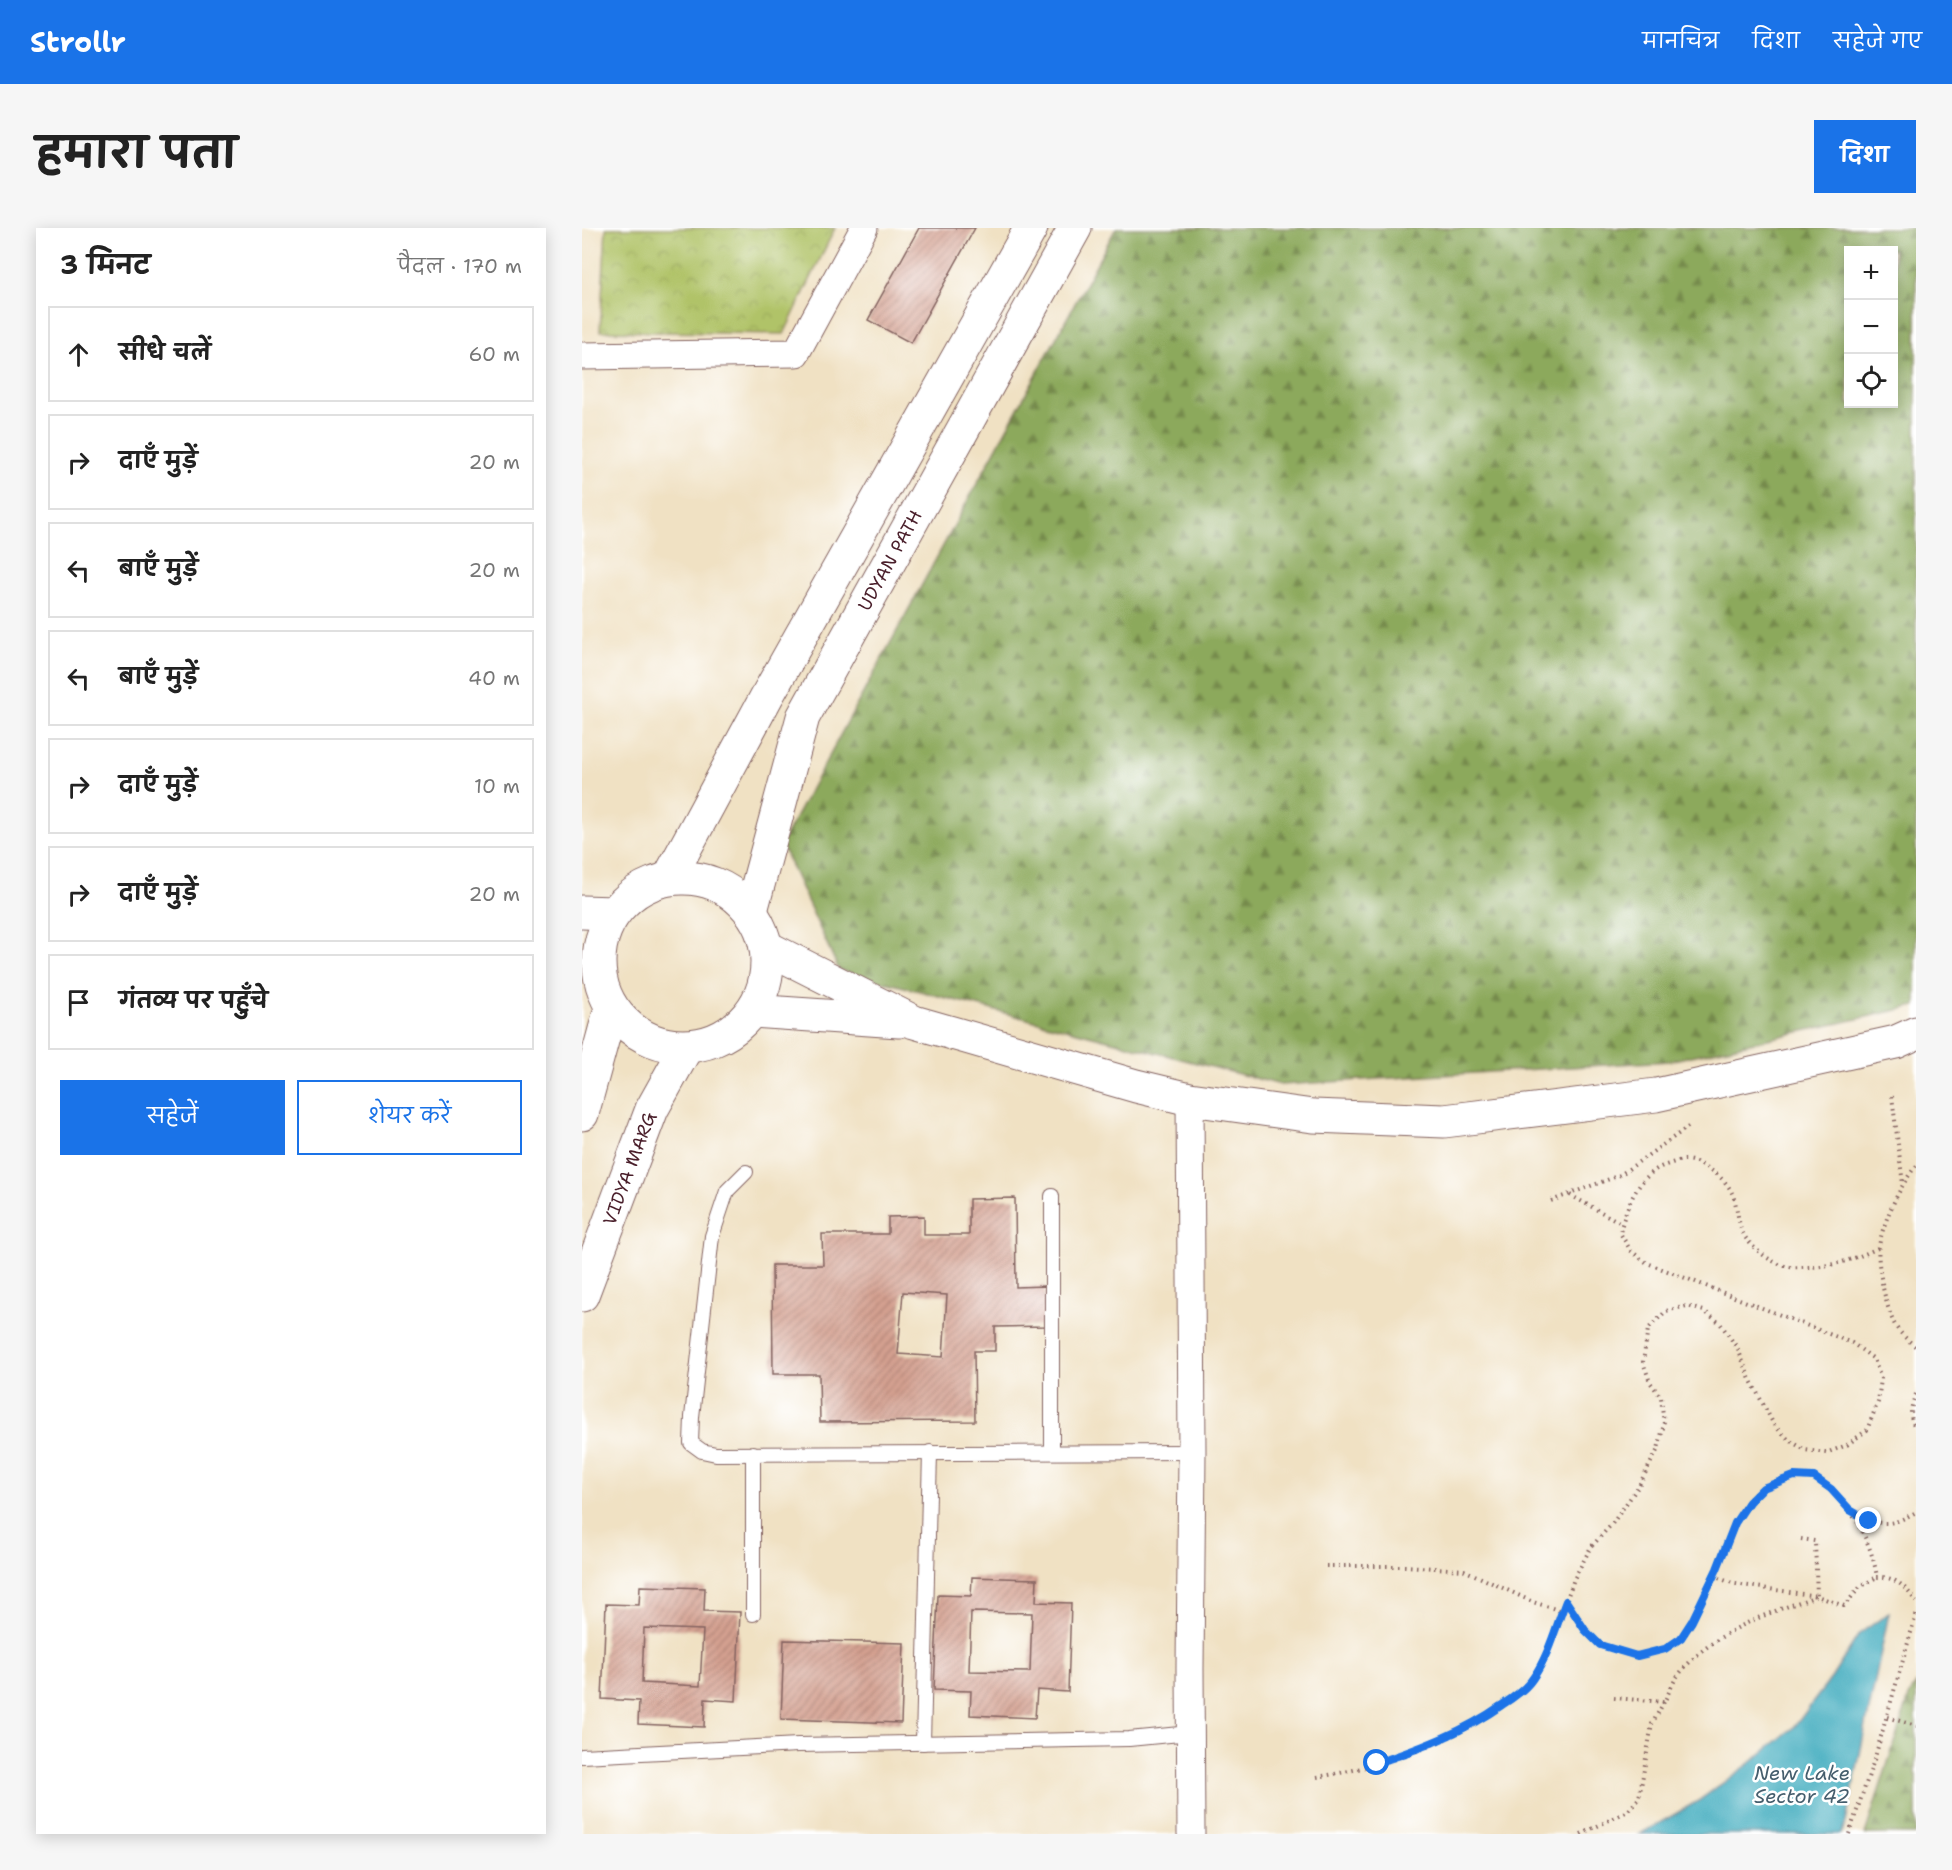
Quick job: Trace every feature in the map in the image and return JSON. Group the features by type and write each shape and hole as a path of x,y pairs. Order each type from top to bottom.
{"main road":[{"path":"669,878 773,686 1031,228"},
{"name":"UDYAN PATH","path":"751,911 803,717 1075,228"},
{"path":"669,878 697,878 732,892 751,911 766,947 765,981 752,1011 724,1036 686,1048 669,1046 633,1031 611,1008 590,973 599,947 598,912 639,889 669,878"},
{"path":"766,947 914,1022 1136,1086 1190,1099 1313,1116 1443,1121 1656,1095 1896,1042 1916,1033"},
{"path":"582,1114 611,1008"},
{"path":"752,1011 914,1022"},
{"name":"VIDYA MARG","path":"582,1295 652,1109 686,1048"}],"street":[{"path":"582,356 796,353 864,228"},
{"path":"1190,1099 1191,1834"}],"lane":[{"path":"746,1172 728,1191 712,1236 692,1417 691,1443 702,1451 716,1454 1192,1452"},
{"path":"1052,1196 1052,1452"},
{"path":"923,1743 930,1452"},
{"path":"753,1453 753,1614"},
{"path":"582,1756 789,1745 1129,1739 1190,1733"}],"path":[{"path":"1892,1096 1903,1185"},
{"path":"1551,1201 1620,1175 1690,1125"},
{"path":"1317,1777 1348,1772 1411,1752 1478,1722 1514,1697 1533,1678 1551,1642 1574,1579 1591,1547 1612,1524 1638,1487 1658,1449 1664,1424 1661,1397 1650,1383 1643,1362 1648,1329 1666,1311 1687,1306 1704,1311 1720,1323 1738,1349 1749,1377 1774,1425 1789,1440 1805,1450 1826,1453 1847,1446 1868,1430 1878,1402 1881,1379 1874,1359 1852,1342 1647,1263 1631,1251 1620,1233 1622,1223 1629,1200 1646,1179 1660,1167 1685,1160 1701,1163 1716,1173 1732,1191 1744,1236 1755,1248 1786,1267 1829,1267 1878,1248"},
{"path":"1916,1166 1903,1185 1887,1220 1878,1248 1881,1279 1894,1325 1916,1347"},
{"path":"1570,1194 1622,1223"},
{"path":"1916,1394 1911,1409 1912,1423 1916,1428"},
{"path":"1566,1601 1585,1630 1600,1645 1637,1656 1665,1649 1681,1638 1692,1621 1735,1523 1749,1502 1763,1488 1794,1476 1814,1477 1831,1489 1850,1510 1863,1530 1872,1552 1877,1577"},
{"path":"1850,1510 1869,1521 1887,1523 1900,1520 1916,1512"},
{"path":"1801,1539 1815,1541 1817,1596"},
{"path":"1326,1566 1405,1566 1464,1570 1533,1602 1562,1611"},
{"path":"1713,1576 1735,1584 1817,1596 1844,1606 1862,1586 1877,1577 1886,1576 1907,1589 1916,1602"},
{"path":"1581,1834 1628,1811 1639,1798 1652,1724 1679,1674 1703,1650 1735,1629 1776,1610 1817,1596"},
{"path":"1849,1834 1887,1717 1916,1615"},
{"path":"1614,1698 1664,1702"},
{"path":"1887,1717 1916,1726"}],"green space":[{"path":"606,228 835,228 784,334 600,331"},
{"path":"1116,228 1916,228 1916,1006 1669,1061 1281,1085 839,970 781,844"},
{"path":"1916,1683 1916,1834 1865,1834 1909,1697"}],"water":[{"name":"New Lake Sector 42","path":"1889,1613 1846,1822 1841,1834 1640,1834 1698,1801 1749,1764 1795,1726 1832,1677 1859,1634"}],"building":[{"path":"919,228 975,228 911,343 868,320"},
{"path":"1015,1198 1016,1287 1045,1286 1046,1326 995,1327 995,1351 974,1351 975,1421 820,1422 819,1374 773,1374 772,1265 823,1265 822,1234 888,1234 888,1217 924,1216 924,1235 969,1235 969,1199","holes":["903,1292 947,1295 943,1357 898,1354"]},
{"path":"972,1577 1037,1579 1036,1602 1071,1603 1068,1692 1037,1690 1035,1718 970,1715 971,1691 934,1690 938,1595 971,1596","holes":["971,1612 1032,1613 1030,1672 969,1671"]},
{"path":"640,1586 705,1588 704,1611 740,1612 736,1701 705,1699 704,1727 638,1724 639,1701 602,1699 606,1604 639,1605","holes":["644,1628 703,1630 700,1686 642,1683"]},
{"path":"784,1640 904,1643 901,1723 781,1719"}],"route":[{"path":"1377,1763 1441,1740 1478,1722 1514,1697 1533,1678 1551,1642 1566,1601 1585,1630 1600,1645 1618,1651 1637,1656 1665,1649 1681,1638 1692,1621 1717,1569 1735,1523 1749,1502 1763,1488 1794,1476 1814,1477 1831,1489 1850,1510 1869,1521"}]}
